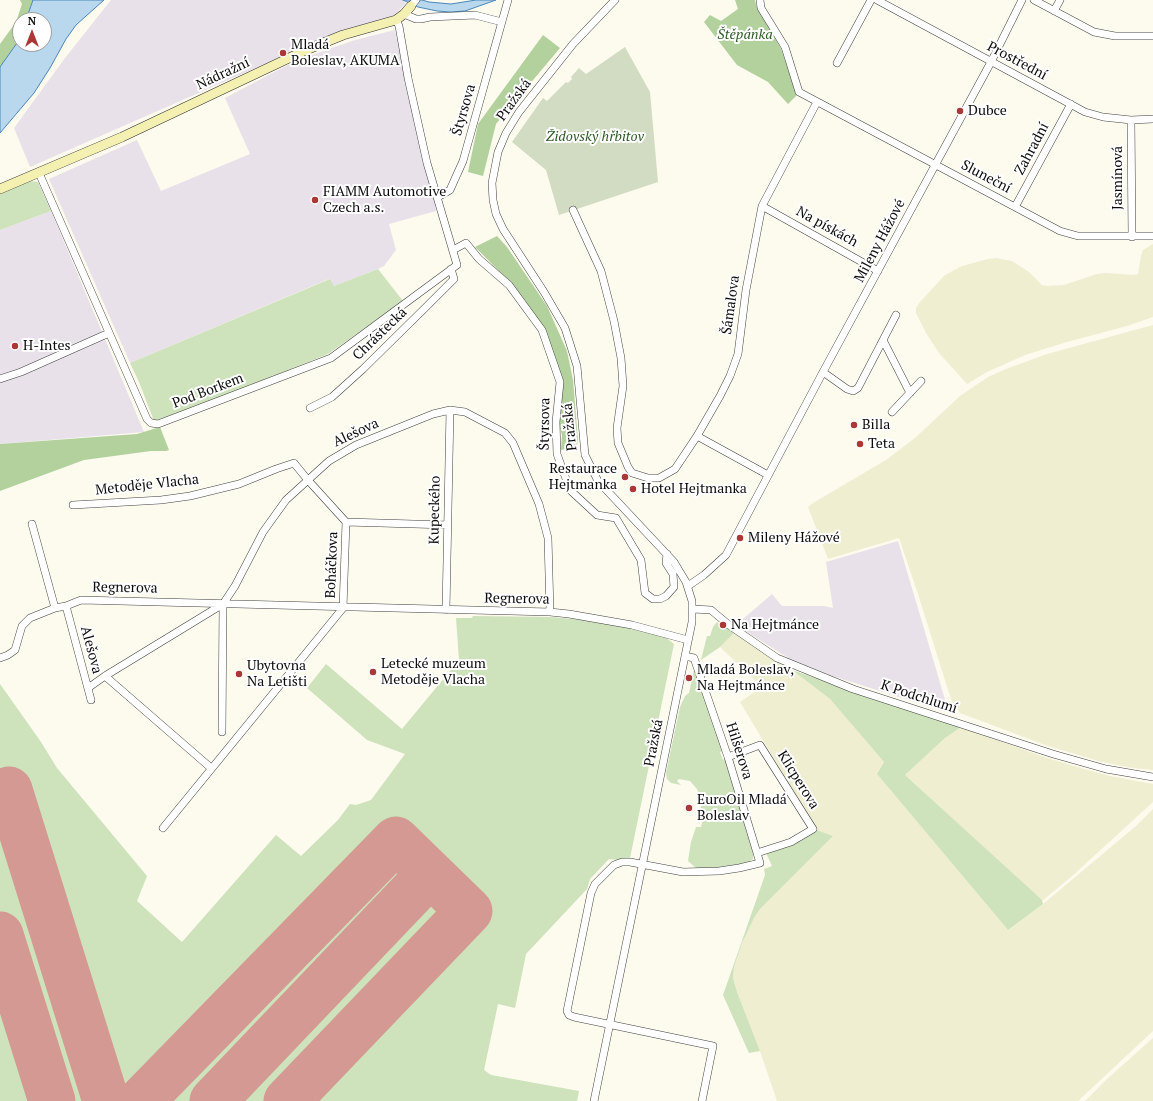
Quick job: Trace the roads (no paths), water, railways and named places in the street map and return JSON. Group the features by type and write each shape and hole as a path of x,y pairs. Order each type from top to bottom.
{"street":[{"name":"Štyrsova","path":"438,198 450,190 463,161 508,0"},
{"name":"Pražská","path":"594,1101 692,622 693,608 688,586 679,570 667,554 598,481 585,454 577,366 565,328 544,292 503,229 496,214 492,183 494,166 498,152 506,133 519,112 573,44 615,0"},
{"name":"Sluneční","path":"760,0 761,8 785,47 799,92 1060,231 1078,236 1153,236"},
{"path":"837,63 871,0"},
{"name":"Prostřední","path":"877,0 1085,112 1103,117 1131,120 1153,119"},
{"name":"Mileny Hážové","path":"688,586 704,575 726,555 823,372 991,62 1022,0"},
{"path":"1034,0 1094,32 1115,36 1153,36"},
{"path":"1054,11 1060,0"},
{"name":"Nádražní","path":"0,189 128,134 306,50 343,36 396,20 414,3"},
{"path":"404,14 416,19 475,15 502,22"},
{"path":"396,20 399,26 408,78 427,163 453,250 454,267"},
{"name":"Šámalova","path":"573,210 601,271 614,321 621,358 623,386 617,428 618,443 632,473 648,478 659,478 675,469 697,436 730,376 738,354 746,290 762,206 816,102"},
{"name":"Zahradní","path":"1015,207 1071,104"},
{"name":"Jasmínová","path":"1131,120 1132,237"},
{"path":"0,379 21,372 109,333 39,173"},
{"name":"Na pískách","path":"762,206 878,271"},
{"name":"Štyrsova","path":"453,250 466,243 479,259 509,285 542,330 560,382 556,422 557,454 570,490 597,515 616,518 641,560 646,593 653,599 660,599 666,596 674,587 674,577 666,563 667,554"},
{"name":"Pod Borkem","path":"109,333 147,419 152,423 158,424 331,358 454,267"},
{"name":"Chrástecká","path":"310,408 332,397 363,369 454,279 454,267"},
{"path":"823,372 847,389 853,390 858,388 896,315"},
{"path":"883,340 910,393"},
{"path":"892,412 922,381"},
{"name":"Alešova","path":"223,604 235,586 263,532 286,500 329,461 356,445 433,414 450,410 465,412 505,433 513,442 539,504 548,538 550,612"},
{"name":"Kupeckého","path":"446,610 450,410"},
{"path":"697,436 768,475"},
{"name":"Metoděje Vlacha","path":"73,505 161,500 190,496 239,484 294,463 307,480"},
{"name":"Boháčkova","path":"307,480 346,522 343,608"},
{"name":"Boháčkova","path":"346,522 448,525"},
{"path":"32,524 55,608"},
{"name":"Regnerova","path":"0,658 8,656 15,650 22,626 30,618 81,600 343,608 550,612 632,625 688,640"},
{"path":"88,688 105,676 223,604"},
{"path":"222,732 223,604"},
{"name":"Alešova","path":"66,606 91,700"},
{"path":"163,828 343,608"},
{"name":"K Podchlumí","path":"693,608 711,610 729,625 777,658 853,689 1106,770 1153,777"},
{"name":"Hilšerova","path":"684,656 694,658 728,757 757,853"},
{"path":"105,676 211,768"},
{"name":"Klicperova","path":"728,757 760,745 813,829 791,842 757,853"},
{"path":"702,1101 713,1046 609,1026 569,1015 567,1009 569,996 591,893 595,884 617,863 630,862 642,868 683,872 719,871 760,863 757,853"}],"water":[{"path":"33,0 104,0 76,25 34,93 0,133 0,67 12,50 12,52 52,52 52,12 29,12"},
{"path":"403,0 422,0 451,4 476,0 496,0 465,11 450,12 418,7"}],"place":[{"name":"Mladá Boleslav, AKUMA","path":"283,53"},
{"name":"Dubce","path":"960,111"},
{"name":"FIAMM Automotive Czech a.s.","path":"315,200"},
{"name":"H-Intes","path":"15,346"},
{"name":"Billa","path":"854,425"},
{"name":"Teta","path":"860,444"},
{"name":"Restaurace Hejtmanka","path":"625,477"},
{"name":"Hotel Hejtmanka","path":"633,489"},
{"name":"Mileny Hážové","path":"740,538"},
{"name":"Na Hejtmánce","path":"723,625"},
{"name":"Letecké muzeum Metoděje Vlacha","path":"373,672"},
{"name":"Ubytovna Na Letišti","path":"239,674"},
{"name":"Mladá Boleslav, Na Hejtmánce","path":"689,678"},
{"name":"EuroOil Mladá Boleslav","path":"689,808"}],"park label":[{"name":"Štěpánka","path":"745,35"},
{"name":"Židovský hřbitov","path":"595,137"}]}
